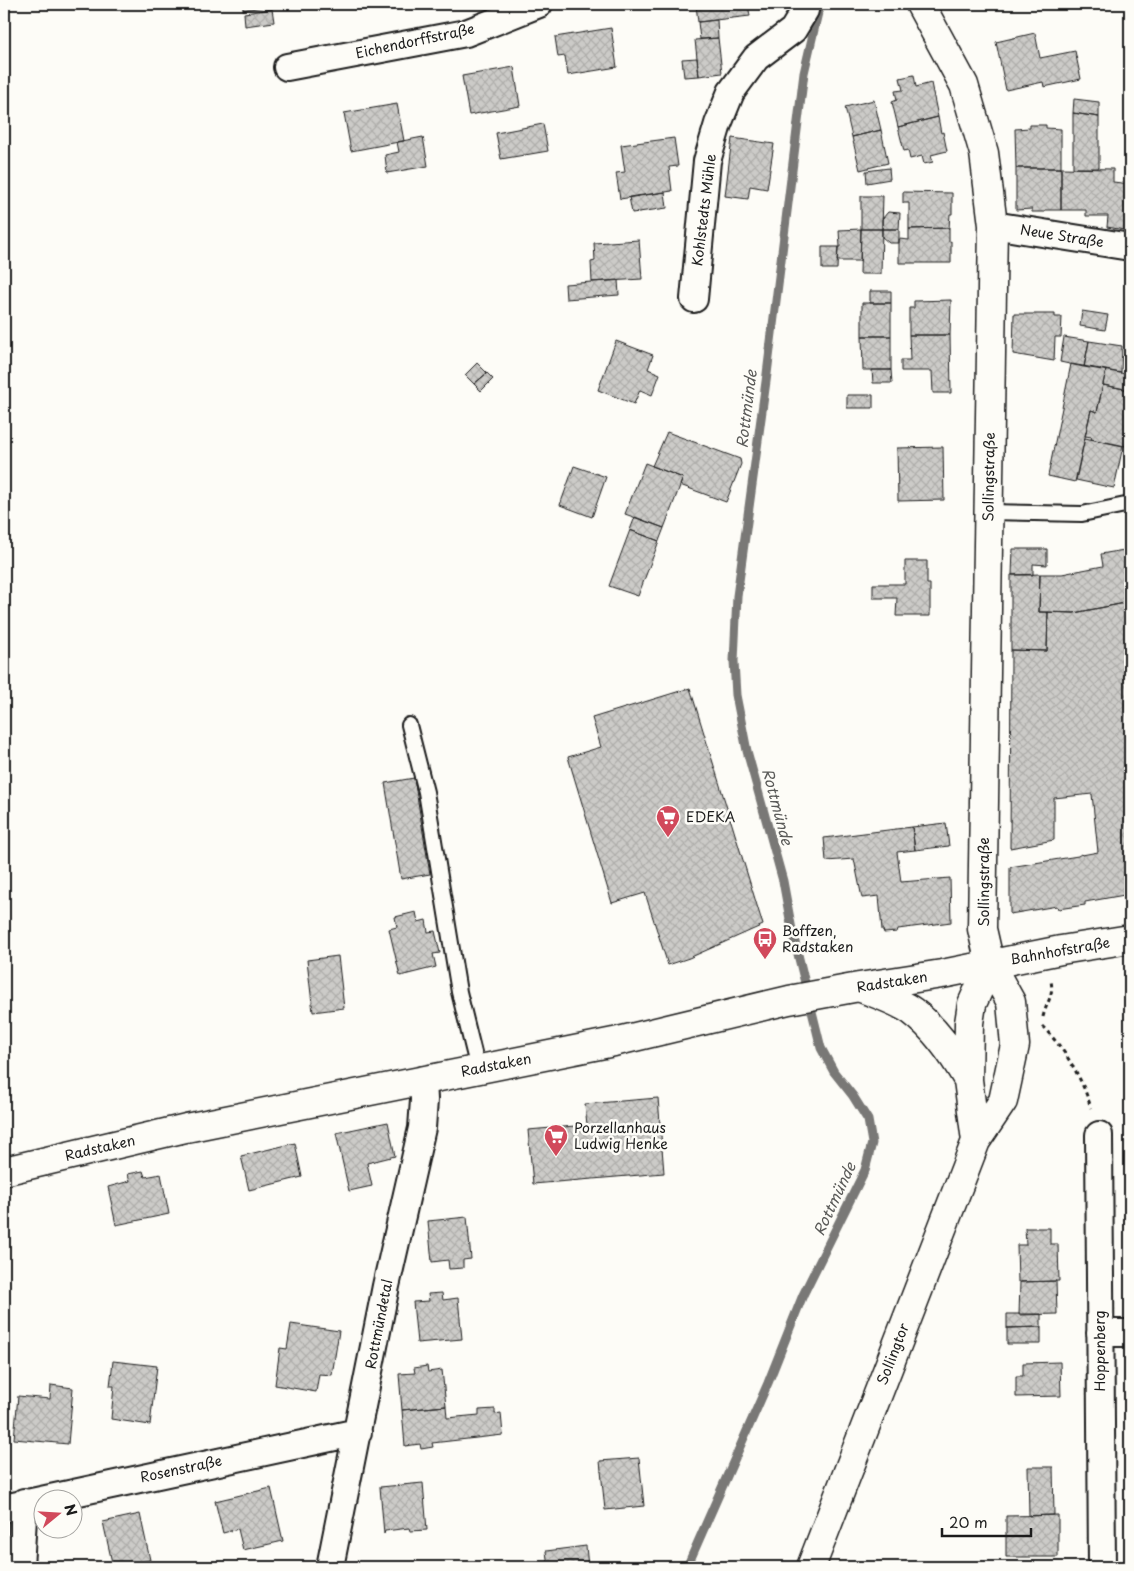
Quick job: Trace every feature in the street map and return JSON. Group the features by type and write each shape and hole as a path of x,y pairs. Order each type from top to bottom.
{"main road":[{"name":"Sollingstraße","path":"920,4 964,85 984,153 993,225 982,929 990,964"},
{"name":"Bahnhofstraße","path":"990,964 1130,939"},
{"name":"Radstaken","path":"4,1171 186,1128 614,1042 789,1000 990,964"},
{"name":"Sollingtor","path":"976,1141 968,1080 970,1022 972,1004 990,964"},
{"name":"Sollingtor","path":"811,1567 976,1141 1003,1102 1015,1045 1010,1002 990,964"},
{"path":"858,987 911,1011 934,1032 954,1056 968,1080"}],"street":[{"name":"Eichendorffstraße","path":"287,67 466,33 539,4"},
{"name":"Kohlstedts Mühle","path":"694,299 707,160 718,124 731,92 756,58 793,30 806,10 806,4"},
{"name":"Neue Straße","path":"993,225 1130,247"},
{"name":"Rottmündetal","path":"330,1567 386,1286 422,1128 424,1100 422,1080"},
{"name":"Hoppenberg","path":"1099,1135 1102,1567"},
{"path":"1100,1333 1130,1333"},
{"name":"Rosenstraße","path":"14,1505 358,1432"},
{"path":"14,1505 20,1567"}],"lane":[{"path":"989,512 1082,514 1130,504"},
{"path":"409,725 426,792 459,992 478,1069"}],"path":[{"path":"1053,990 1044,1010 1042,1026 1067,1056 1087,1094 1099,1135"}],"building":[{"path":"243,4 270,4 270,6 243,10"},
{"path":"689,4 748,4 750,16 698,22 696,5 689,6"},
{"path":"272,9 274,22 245,26 244,13"},
{"path":"717,20 718,38 700,39 698,22"},
{"path":"611,28 617,67 568,75 565,56 558,57 555,37"},
{"path":"1035,33 1040,58 1075,51 1081,79 1044,87 1043,82 1006,90 996,42"},
{"path":"718,38 722,73 699,76 695,40"},
{"path":"697,58 699,76 684,77 682,59"},
{"path":"514,67 520,106 469,115 462,76"},
{"path":"914,75 916,87 931,83 938,117 898,127 892,102 897,100 895,91 903,90 900,78"},
{"path":"1074,99 1099,102 1099,117 1073,113"},
{"path":"874,100 881,130 852,137 845,107"},
{"path":"397,104 404,141 351,151 344,113"},
{"path":"1073,113 1099,117 1099,168 1073,168"},
{"path":"938,117 947,151 931,155 933,162 924,164 922,156 910,159 908,150 904,151 898,127"},
{"path":"543,124 548,151 501,159 496,133"},
{"path":"1030,125 1046,125 1046,128 1061,129 1061,168 1016,168 1015,129 1030,128"},
{"path":"881,130 888,163 860,170 852,137"},
{"path":"423,137 428,166 387,173 385,155 399,152 397,142"},
{"path":"674,138 678,166 669,167 672,191 620,199 616,173 625,172 621,145"},
{"path":"732,138 774,144 767,189 750,186 748,199 725,196"},
{"path":"889,168 890,179 867,183 866,171"},
{"path":"1016,168 1061,168 1061,210 1032,212 1032,209 1016,210"},
{"path":"1061,168 1113,169 1113,182 1130,184 1130,231 1107,227 1108,216 1086,216 1086,210 1061,210"},
{"path":"665,192 667,208 632,213 629,197"},
{"path":"903,192 952,193 952,214 950,214 949,228 909,229 909,203 903,203"},
{"path":"861,196 883,196 882,229 861,229"},
{"path":"888,212 900,213 899,229 882,229 882,219"},
{"path":"949,228 951,263 899,263 899,239 909,240 909,229"},
{"path":"861,229 882,229 881,274 860,274"},
{"path":"861,229 860,261 837,261 838,247 840,247 839,230"},
{"path":"882,229 899,229 899,243 889,243 882,237"},
{"path":"639,240 642,279 592,282 591,262 595,261 594,243"},
{"path":"822,247 838,247 837,269 822,269"},
{"path":"618,280 619,295 566,299 565,284"},
{"path":"870,291 891,291 891,303 870,303"},
{"path":"951,300 950,335 909,335 909,308 914,308 914,301"},
{"path":"862,303 891,303 891,336 862,336"},
{"path":"1082,311 1108,315 1105,330 1080,326"},
{"path":"1014,314 1055,314 1055,317 1062,317 1061,337 1055,337 1054,361 1013,354"},
{"path":"909,335 950,335 951,393 933,393 932,371 901,371 901,360 910,360"},
{"path":"862,336 891,336 891,370 863,370"},
{"path":"1064,337 1089,341 1084,367 1060,362"},
{"path":"616,341 653,355 648,369 660,374 652,395 640,390 634,404 598,390"},
{"path":"1089,341 1122,346 1121,373 1084,367"},
{"path":"477,363 487,373 474,384 465,375"},
{"path":"1071,364 1106,370 1097,412 1091,410 1075,482 1048,476"},
{"path":"872,370 891,370 892,383 873,383"},
{"path":"1106,370 1130,375 1130,390 1103,385"},
{"path":"487,373 493,379 481,391 474,384"},
{"path":"1103,385 1130,390 1130,447 1085,436 1091,410 1097,412"},
{"path":"847,395 873,395 873,408 847,408"},
{"path":"667,432 740,459 741,464 726,502 680,485 683,478 652,466"},
{"path":"1085,438 1123,446 1114,488 1076,480"},
{"path":"943,447 944,500 898,501 897,448"},
{"path":"645,463 683,478 664,528 625,514"},
{"path":"574,466 606,477 592,517 560,505"},
{"path":"635,517 664,528 659,541 630,530"},
{"path":"630,530 659,541 638,596 609,586"},
{"path":"1013,549 1047,549 1047,565 1033,564 1033,575 1012,575"},
{"path":"1124,550 1130,584 1130,602 1074,613 1039,612 1040,574 1062,574 1103,566 1101,554"},
{"path":"1126,558 1130,558 1130,584"},
{"path":"905,561 927,561 927,584 930,584 930,616 896,616 897,598 873,598 873,584 905,584"},
{"path":"1040,574 1039,612 1048,612 1047,651 1011,650 1011,575"},
{"path":"1130,602 1130,894 1085,902 1085,905 1058,909 1057,906 1010,914 1010,867 1098,852 1092,794 1054,798 1054,840 1010,848 1011,650 1047,651 1048,612 1074,613"},
{"path":"690,688 763,925 689,958 668,965 645,893 612,903 568,757 601,747 592,718"},
{"path":"414,778 430,874 401,879 385,783"},
{"path":"946,823 949,846 915,850 912,827"},
{"path":"912,827 915,850 897,852 901,882 950,878 951,922 898,929 897,932 884,933 882,930 879,896 862,898 854,859 826,861 824,838"},
{"path":"416,912 418,922 426,920 428,932 435,931 440,953 433,954 436,967 400,976 389,929 397,927 395,917"},
{"path":"338,956 344,1008 313,1012 307,960"},
{"path":"658,1098 664,1173 533,1184 528,1130 587,1125 585,1104"},
{"path":"388,1122 395,1156 367,1163 372,1186 349,1191 336,1133"},
{"path":"295,1143 302,1177 249,1190 241,1156"},
{"path":"143,1171 145,1177 161,1174 169,1214 116,1225 108,1187 130,1181 128,1174"},
{"path":"467,1217 471,1259 463,1260 463,1268 449,1269 448,1260 432,1262 428,1221"},
{"path":"1025,1228 1050,1228 1050,1244 1058,1244 1059,1281 1018,1282 1017,1245 1026,1245"},
{"path":"1056,1281 1057,1314 1019,1315 1020,1282"},
{"path":"442,1293 443,1300 458,1298 462,1339 417,1343 413,1302 429,1301 428,1294"},
{"path":"1007,1314 1041,1314 1041,1327 1007,1328"},
{"path":"291,1324 339,1331 332,1375 319,1374 316,1392 275,1385 280,1348 287,1349"},
{"path":"1041,1327 1041,1344 1007,1344 1007,1328"},
{"path":"113,1361 157,1366 150,1425 111,1419 114,1386 110,1386"},
{"path":"1060,1362 1061,1396 1016,1397 1016,1376 1023,1376 1023,1363"},
{"path":"427,1366 428,1372 442,1370 446,1406 402,1410 399,1374 415,1373 414,1368"},
{"path":"51,1385 73,1388 68,1444 14,1439 18,1396 50,1399"},
{"path":"446,1406 447,1418 479,1415 479,1410 495,1409 495,1414 501,1413 503,1435 432,1443 433,1447 421,1449 420,1444 405,1446 402,1410"},
{"path":"639,1458 644,1506 605,1510 600,1461"},
{"path":"1028,1467 1053,1467 1054,1515 1029,1516"},
{"path":"423,1483 427,1530 410,1531 409,1528 385,1531 384,1534 380,1487"},
{"path":"271,1488 283,1541 243,1550 238,1529 223,1533 215,1501"},
{"path":"140,1514 150,1560 113,1567 103,1522"},
{"path":"1058,1515 1058,1557 1006,1557 1006,1516"},
{"path":"586,1546 588,1567 548,1567 546,1551"}],"waterway":[{"name":"Rottmünde","path":"687,1567 768,1383 803,1295 865,1170 872,1143 868,1120 853,1096 834,1072 821,1048 792,930 783,881 747,751 736,695 734,661 737,596 767,374 804,73 820,4"}],"place":[{"name":"EDEKA","path":"668,838"},
{"name":"Boffzen, Radstaken","path":"765,960"},
{"name":"Porzellanhaus Ludwig Henke","path":"556,1157"}]}
